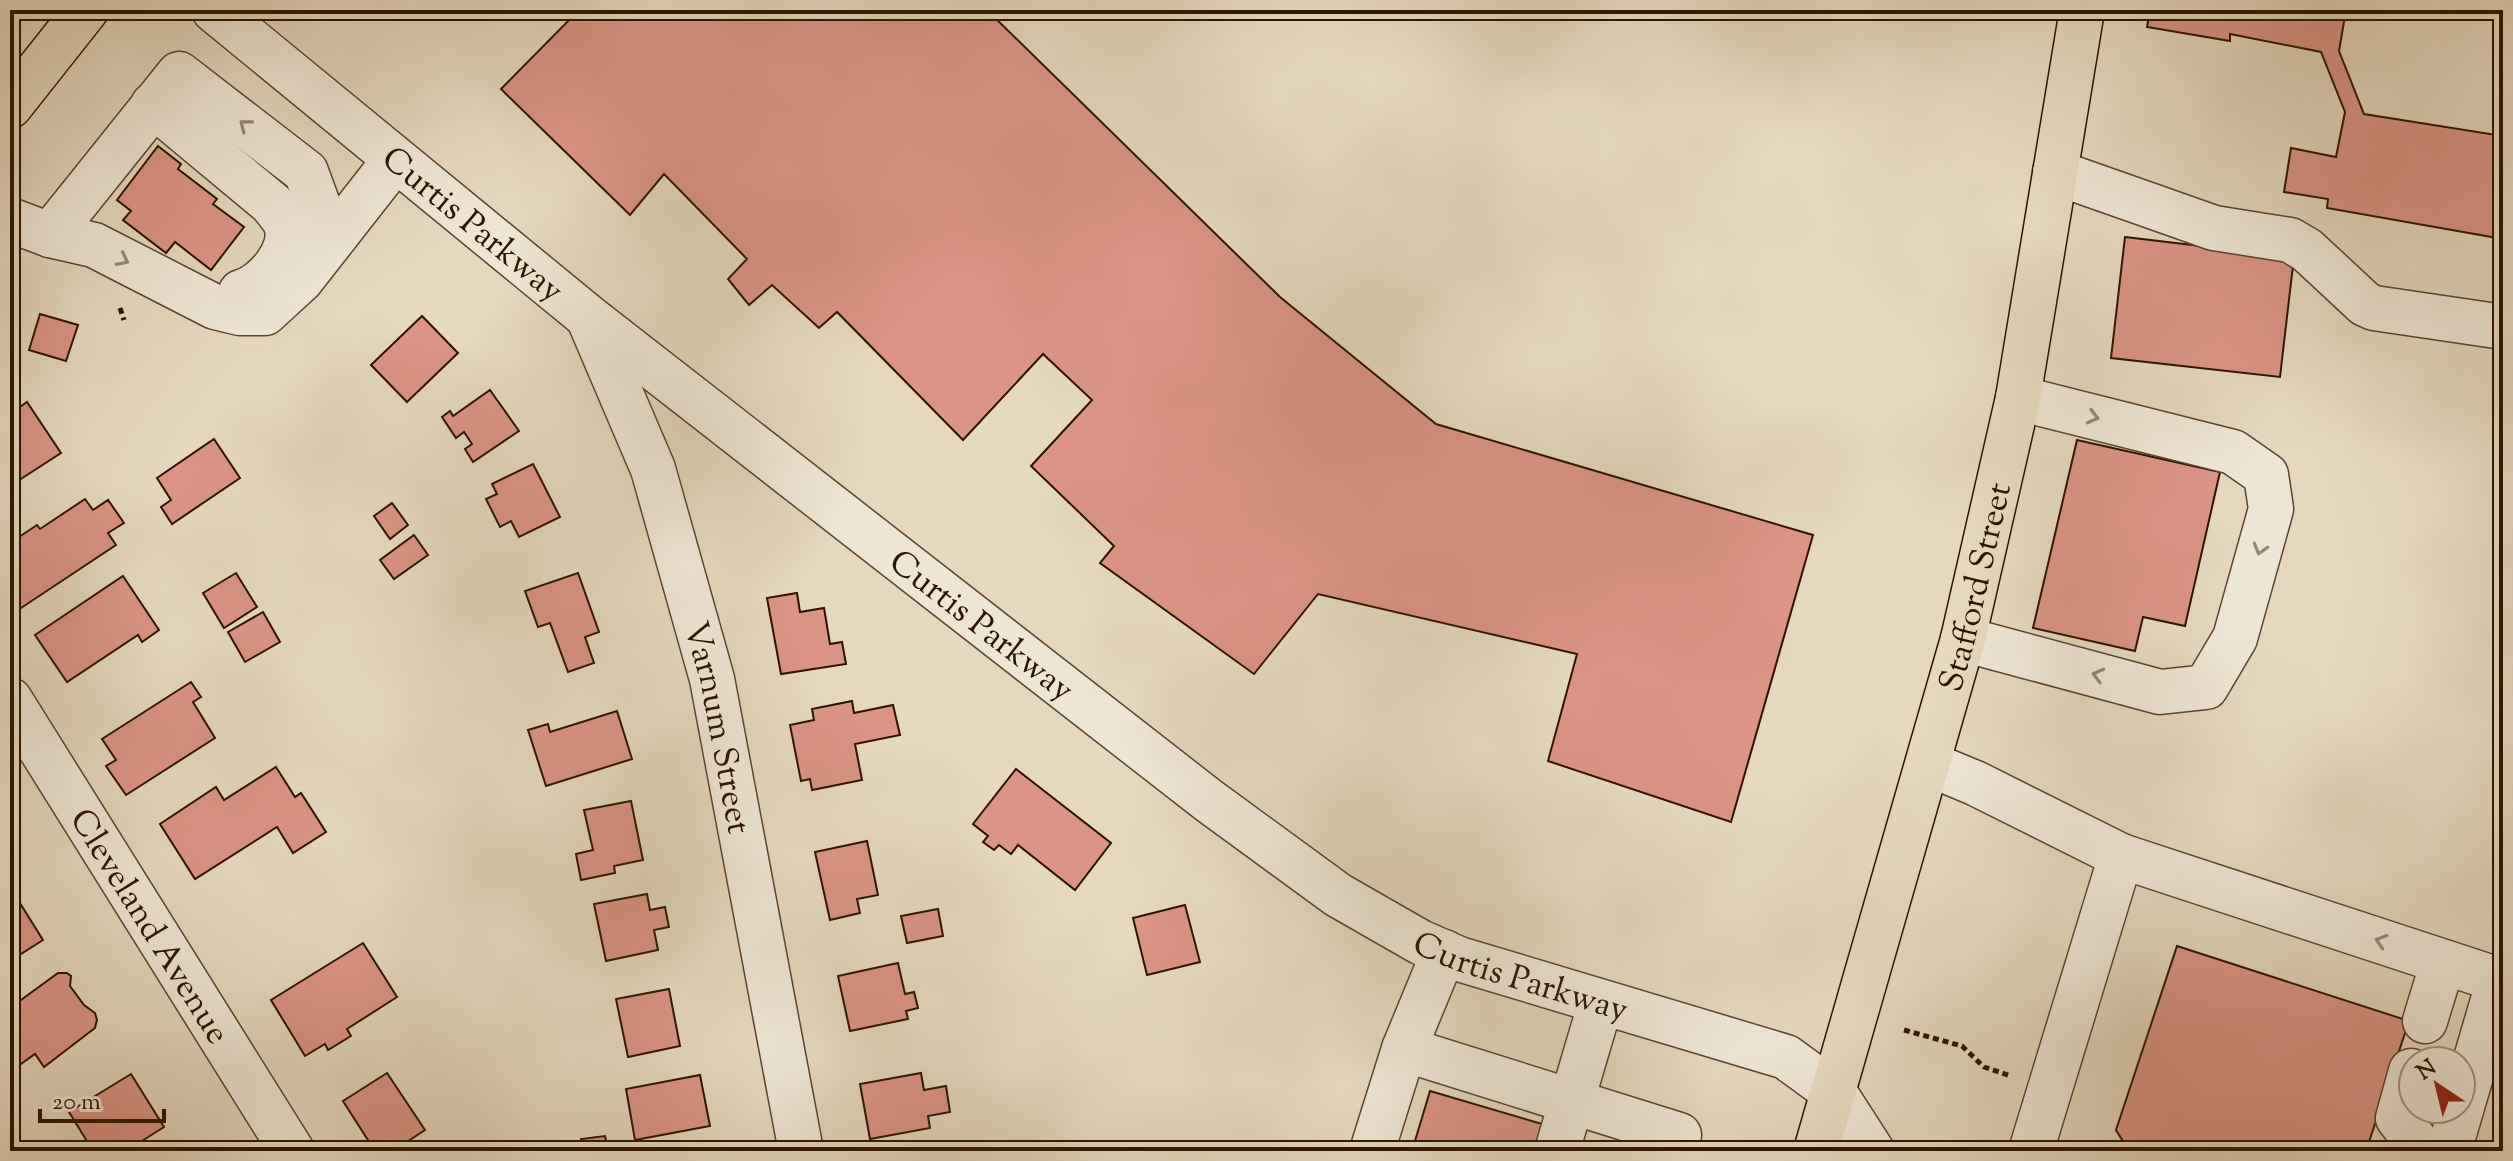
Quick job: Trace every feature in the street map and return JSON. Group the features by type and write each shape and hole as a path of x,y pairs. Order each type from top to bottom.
{"main road":[{"path":"10,106 86,10"},
{"name":"Stafford Street","path":"1816,1151 1963,639 2018,398 2082,10"}],"street":[{"name":"Curtis Parkway","path":"214,10 390,168 587,316 1208,800 1338,895 1406,935 1444,952 1786,1057 1834,1092"},
{"path":"30,228 153,105 179,74 306,172 331,240"},
{"path":"153,105 272,204 286,225 287,244 276,267 254,289 230,295 195,297"},
{"path":"306,172 390,168"},
{"path":"30,228 94,245 215,307 240,313 265,313 301,280 390,168"},
{"path":"2055,172 2214,228 2290,240 2307,250 2365,304 2374,308 2503,327"},
{"name":"Varnum Street","path":"587,316 653,469 712,679 801,1151"},
{"path":"1963,639 2160,692 2206,687 2235,638 2271,509 2266,475 2233,452 2018,398"},
{"name":"Cleveland Avenue","path":"10,700 292,1151"},
{"path":"1929,764 1975,783 2121,856 2499,980 2449,1151"},
{"path":"2031,1151 2121,856"},
{"path":"1372,1151 1404,1049 1444,952"},
{"path":"2425,1021 2443,962"},
{"path":"1557,1151 1601,1002"},
{"path":"1404,1049 1679,1135 1674,1151"},
{"path":"1834,1092 1872,1151"},
{"path":"2403,1125 2423,1151"}],"path":[{"path":"1904,1030 1962,1046 1984,1067 2049,1089"}],"building":[{"path":"579,10 987,10 1280,297 1436,424 1813,535 1731,822 1548,761 1577,654 1318,594 1254,674 1100,563 1114,546 1031,466 1092,400 1043,354 963,440 837,312 819,328 772,285 749,305 728,279 747,259 664,174 630,215 501,89"},
{"path":"2150,10 2346,10 2339,51 2364,114 2503,136 2503,239 2327,208 2328,199 2284,192 2291,148 2336,157 2345,112 2321,52 2230,34 2230,41 2147,27"},
{"path":"158,146 181,164 178,169 217,199 213,204 244,227 211,270 175,242 166,253 123,220 131,211 117,200"},
{"path":"2125,237 2294,257 2280,377 2111,358"},
{"path":"40,314 78,325 66,361 29,350"},
{"path":"422,316 458,353 407,402 371,365"},
{"path":"490,390 519,431 473,462 465,449 472,444 464,432 456,438 442,417 450,411 453,416"},
{"path":"27,402 61,453 10,486 10,414"},
{"path":"214,439 240,478 172,524 161,507 171,500 157,478"},
{"path":"2077,440 2220,472 2185,626 2143,617 2135,651 2033,628"},
{"path":"533,464 560,517 519,537 511,521 500,527 486,499 497,494 492,484"},
{"path":"85,499 93,510 108,500 124,523 108,533 116,545 12,614 10,543 37,525 40,529"},
{"path":"392,503 408,525 390,539 374,516"},
{"path":"414,535 428,555 394,579 380,560"},
{"path":"236,573 257,607 224,628 203,593"},
{"path":"578,573 599,632 585,637 594,663 568,672 550,623 538,627 525,591"},
{"path":"123,576 159,630 142,642 138,635 67,682 35,635"},
{"path":"797,593 800,612 824,608 830,644 842,642 846,664 781,674 767,598"},
{"path":"263,612 280,642 245,662 228,632"},
{"path":"191,682 201,697 193,702 215,738 126,795 106,766 116,760 102,739"},
{"path":"852,701 854,713 893,705 900,735 855,744 862,780 812,790 810,779 801,781 790,725 814,720 812,709"},
{"path":"617,711 632,759 546,786 528,730 548,724 550,732"},
{"path":"276,767 295,797 301,793 326,832 293,853 277,827 195,879 160,824 216,787 224,800"},
{"path":"1016,769 1111,843 1075,890 1018,845 1011,854 999,845 994,850 983,842 988,836 973,824"},
{"path":"631,801 643,860 614,866 615,873 581,880 576,854 593,850 584,810"},
{"path":"867,841 878,895 857,899 860,913 830,920 815,852"},
{"path":"13,892 43,940 10,961 10,894"},
{"path":"647,894 650,910 665,907 669,927 654,930 658,950 606,961 594,904"},
{"path":"1185,905 1200,962 1147,975 1133,918"},
{"path":"938,909 943,936 907,943 901,916"},
{"path":"363,943 397,997 347,1029 351,1036 328,1050 325,1044 305,1056 271,1000"},
{"path":"2177,946 2409,1021 2401,1045 2397,1045 2397,1057 2366,1151 2129,1151 2116,1130"},
{"path":"898,963 905,994 914,992 918,1008 906,1011 908,1019 850,1031 838,976"},
{"path":"58,973 71,976 70,986 84,1005 95,1013 95,1028 44,1067 35,1054 14,1069 10,1065 10,1008"},
{"path":"669,989 680,1046 628,1057 616,999"},
{"path":"387,1073 425,1130 393,1151 375,1151 343,1101"},
{"path":"921,1073 924,1090 946,1086 950,1112 928,1116 930,1128 870,1139 860,1084"},
{"path":"131,1074 164,1127 126,1151 93,1151 69,1112"},
{"path":"700,1075 710,1126 635,1140 626,1089"},
{"path":"1430,1091 1542,1124 1534,1151 1412,1151"},
{"path":"605,1136 608,1151 566,1151 582,1148 581,1139"}]}
